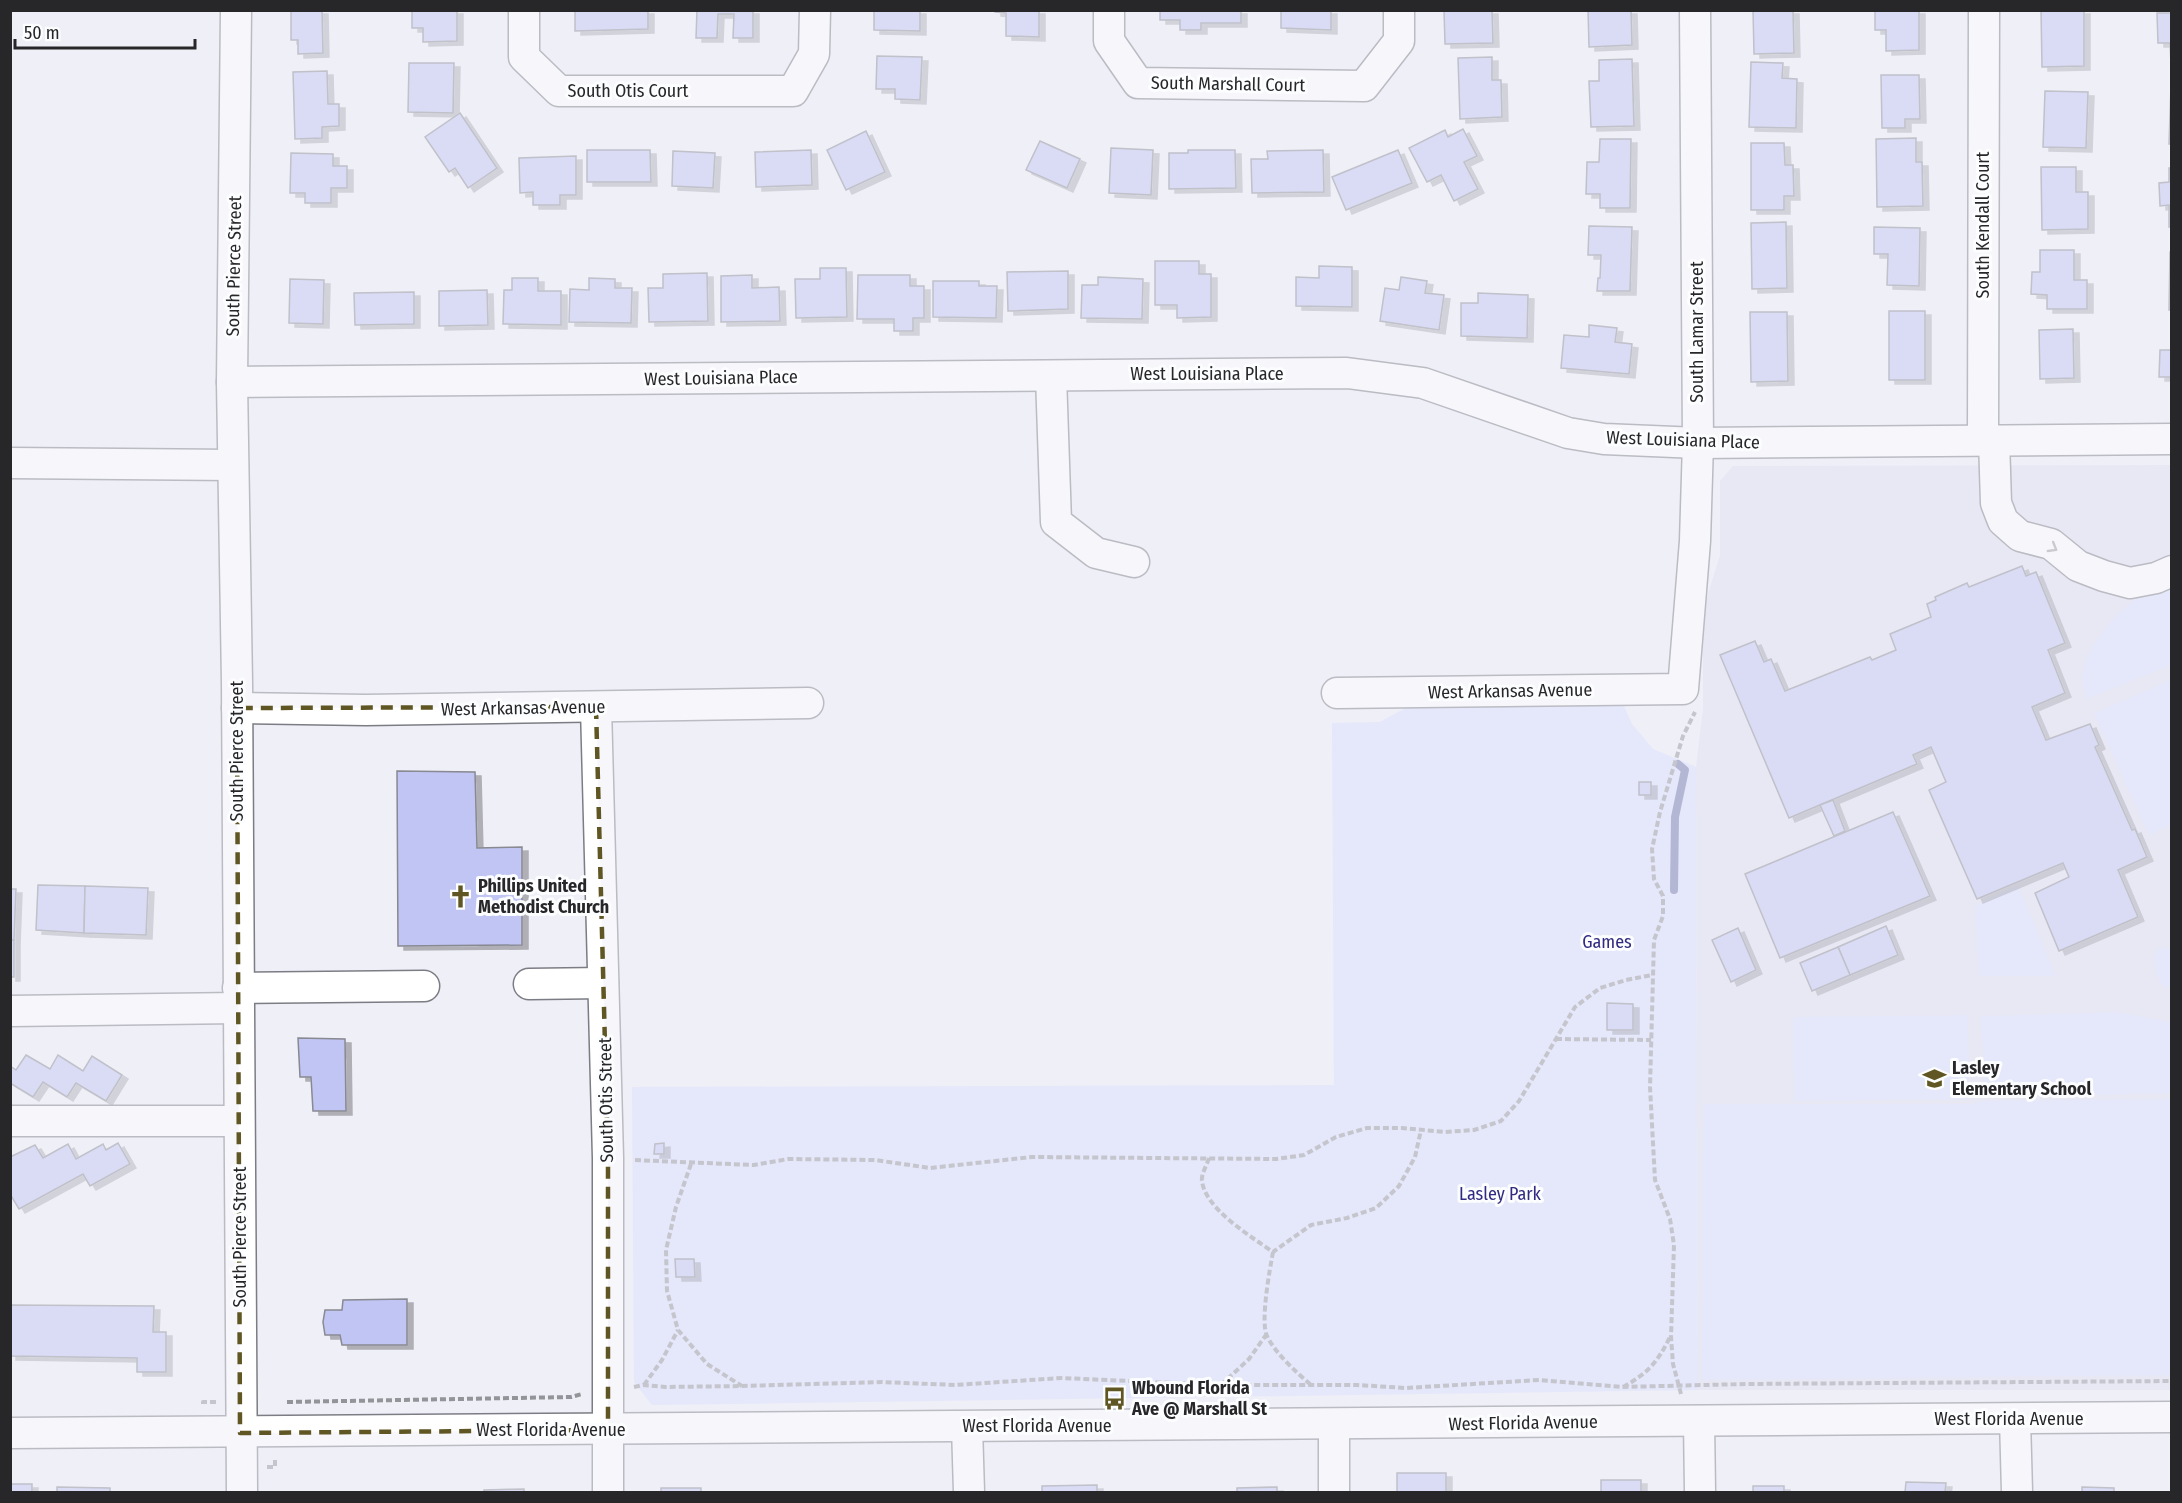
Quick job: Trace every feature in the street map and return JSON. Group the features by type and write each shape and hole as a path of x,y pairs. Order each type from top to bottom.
{"street":[{"name":"South Pierce Street","path":"236,10 232,382 237,708 242,1492"},
{"name":"South Otis Court","path":"524,10 524,57 559,91 793,91 814,54 815,10"},
{"name":"South Marshall Court","path":"1109,10 1109,41 1138,83 1364,86 1399,41 1399,10"},
{"name":"South Lamar Street","path":"1683,689 1695,541 1698,443 1695,10"},
{"name":"South Kendall Court","path":"1984,10 1989,440 1996,503 2003,521 2020,536 2051,544 2078,566 2130,583 2156,578 2172,571"},
{"name":"West Louisiana Place","path":"232,382 1347,373 1423,383 1568,433 1604,438 1698,443 2172,439"},
{"path":"1051,376 1056,522 1096,553 1134,562"},
{"path":"10,463 233,465"},
{"name":"West Arkansas Avenue","path":"1337,693 1683,689"},
{"name":"West Arkansas Avenue","path":"237,708 366,710 596,708 808,703"},
{"name":"South Otis Street","path":"596,708 608,1158 619,1389 608,1430 608,1492"},
{"path":"529,984 603,983"},
{"path":"10,1011 424,986"},
{"path":"10,1121 239,1121"},
{"name":"West Florida Avenue","path":"10,1433 2172,1417"},
{"path":"2015,1419 2017,1492"},
{"path":"1699,1421 1700,1492"},
{"path":"1334,1424 1334,1492"},
{"path":"967,1427 969,1492"}],"path":[{"path":"628,1160 754,1165 788,1159 875,1160 930,1168 1032,1157 1285,1158 1304,1155 1336,1137 1366,1128 1445,1132 1474,1130 1501,1121 1519,1101 1575,1007 1600,988 1652,975 1650,1087 1655,1180 1670,1219 1674,1245 1671,1337 1673,1364 1680,1386"},
{"path":"1555,1039 1651,1040"},
{"path":"1221,1385 1249,1359 1266,1335 1267,1280 1273,1252 1311,1225 1347,1218 1376,1208 1399,1186 1414,1157 1421,1130"},
{"path":"1209,1158 1202,1180 1210,1200 1234,1223 1273,1252"},
{"path":"691,1164 676,1207 666,1250 667,1291 678,1330 707,1364 742,1386"},
{"path":"644,1385 662,1360 678,1330"},
{"path":"1266,1335 1286,1360 1311,1385"},
{"path":"1622,1387 1637,1379 1659,1360 1671,1337"},
{"path":"285,1402 571,1397 644,1385 665,1387 882,1382 955,1385 1060,1378 1221,1385 1406,1388 1539,1380 1622,1387 2172,1381"}],"highlighted area":[{"path":"596,707 608,1158 608,1430 240,1433 237,708"}],"shaded area":[{"name":"Lasley Elementary School","path":"2171,465 2171,1390 1698,1390 1696,767 1703,708 1703,610 1720,555 1720,481 1733,466"}],"green space":[{"path":"2171,585 2171,665 2087,699 2083,672 2091,650 2106,627 2135,600"},
{"path":"2171,680 2171,825 2149,835 2094,713"},
{"name":"Lasley Park","path":"1620,697 1632,724 1653,749 1696,767 1698,1390 652,1405 634,1382 632,1087 1334,1085 1332,723 1380,722 1422,699"},
{"path":"2018,885 2056,976 1979,976 1975,906"},
{"path":"2158,948 2171,949 2171,989 2160,984 2153,958"},
{"path":"2117,1012 2170,1022 2171,1093 1986,1097 1981,1016"},
{"path":"1968,1015 1969,1099 1794,1101 1793,1017"},
{"path":"2171,1099 2171,1375 1702,1380 1703,1104 1971,1104 1982,1101"}],"building":[{"path":"291,10 322,10 323,53 298,54 298,40 291,40"},
{"path":"412,10 457,10 457,41 423,42 423,28 412,28"},
{"path":"575,10 648,10 648,29 575,31"},
{"path":"697,10 753,10 753,38 733,38 734,14 718,14 717,38 696,38"},
{"path":"874,10 920,10 920,31 874,30"},
{"path":"995,10 1039,10 1039,37 1006,36 1006,13 995,12"},
{"path":"1160,10 1241,10 1241,23 1201,23 1201,30 1180,30 1180,20 1160,20"},
{"path":"1281,10 1331,10 1331,30 1281,28"},
{"path":"1444,10 1492,10 1493,43 1445,44"},
{"path":"1588,10 1631,10 1632,45 1589,47"},
{"path":"1753,10 1793,10 1794,53 1754,54"},
{"path":"1875,10 1919,10 1919,50 1886,51 1886,30 1875,30"},
{"path":"2041,10 2084,10 2084,66 2042,67"},
{"path":"2172,10 2171,64 2170,43 2158,43 2157,13 2171,13"},
{"path":"877,56 922,57 920,100 895,99 895,89 876,89"},
{"path":"1492,57 1492,80 1501,80 1502,117 1460,119 1458,58"},
{"path":"1632,59 1634,126 1591,127 1589,81 1599,81 1599,60"},
{"path":"1751,62 1783,63 1782,78 1797,79 1796,128 1749,127"},
{"path":"409,63 454,63 453,113 408,112"},
{"path":"327,71 328,104 339,104 339,126 322,127 322,138 295,139 293,72"},
{"path":"1881,75 1919,75 1920,119 1905,119 1905,128 1882,128"},
{"path":"2171,86 2172,144 2169,144"},
{"path":"2045,91 2088,92 2086,148 2043,147"},
{"path":"460,113 497,168 468,188 455,168 449,172 425,137"},
{"path":"1463,129 1477,156 1464,162 1478,189 1454,201 1441,175 1427,182 1409,148 1445,130 1448,137"},
{"path":"866,131 885,172 846,190 827,150"},
{"path":"1916,138 1916,162 1922,162 1923,206 1877,207 1876,139"},
{"path":"1600,139 1631,139 1630,208 1600,208 1600,194 1586,194 1587,162 1599,162"},
{"path":"1040,141 1080,159 1067,188 1026,170"},
{"path":"1751,143 1784,143 1785,165 1793,165 1794,196 1784,196 1784,210 1751,210"},
{"path":"1111,148 1153,150 1151,195 1109,193"},
{"path":"587,150 650,150 651,182 587,182"},
{"path":"811,150 812,185 756,187 755,152"},
{"path":"1188,150 1235,150 1236,188 1169,189 1169,153 1188,153"},
{"path":"1323,150 1324,192 1252,193 1251,159 1268,159 1267,151"},
{"path":"1398,150 1412,183 1346,210 1332,177"},
{"path":"673,151 715,153 713,188 672,186"},
{"path":"291,153 333,154 333,166 347,166 347,188 331,188 331,203 305,203 305,193 290,193"},
{"path":"576,156 576,195 560,195 560,205 533,205 533,192 520,193 519,158"},
{"path":"2041,167 2076,167 2076,192 2088,192 2088,229 2042,230"},
{"path":"2169,168 2172,168 2172,227 2169,227 2169,205 2160,206 2159,183 2169,182"},
{"path":"1786,222 1787,288 1752,289 1751,223"},
{"path":"1589,226 1632,227 1630,291 1597,291 1601,255 1588,255"},
{"path":"1874,227 1920,228 1919,286 1887,285 1888,254 1874,254"},
{"path":"2040,250 2074,250 2074,280 2087,280 2087,309 2047,309 2047,295 2031,294 2032,272 2040,272"},
{"path":"2170,252 2172,252 2172,310 2169,310"},
{"path":"1155,261 1199,261 1199,274 1211,274 1211,317 1177,318 1177,305 1155,305"},
{"path":"1319,266 1352,267 1352,307 1296,306 1296,277 1319,278"},
{"path":"820,268 846,268 847,317 796,318 795,279 820,279"},
{"path":"1068,271 1068,309 1008,311 1007,272"},
{"path":"707,273 708,321 649,322 648,288 663,288 663,274"},
{"path":"752,275 752,288 779,287 780,321 721,322 721,276"},
{"path":"858,275 910,275 910,286 924,286 924,318 913,318 913,331 894,331 894,319 857,319"},
{"path":"1098,277 1143,279 1142,319 1081,318 1082,285 1098,285"},
{"path":"1401,277 1427,281 1425,293 1444,295 1439,330 1380,321 1385,288 1399,290"},
{"path":"512,278 538,278 538,291 561,291 561,325 503,324 504,290 512,290"},
{"path":"589,278 615,279 615,288 632,288 631,323 569,322 570,289 589,290"},
{"path":"290,279 324,280 323,324 289,323"},
{"path":"933,281 979,281 979,286 997,286 996,318 933,317"},
{"path":"487,290 488,325 439,326 439,291"},
{"path":"414,292 414,324 355,325 354,293"},
{"path":"1478,293 1528,295 1527,338 1461,336 1461,303 1478,303"},
{"path":"1889,311 1925,311 1925,380 1889,380"},
{"path":"1750,312 1787,312 1788,381 1751,382"},
{"path":"1589,325 1617,328 1615,342 1632,344 1629,374 1561,368 1564,335 1589,337"},
{"path":"2073,329 2074,378 2040,379 2039,330"},
{"path":"2160,350 2172,350 2172,377 2159,377"},
{"path":"2022,566 2026,576 2036,572 2065,643 2048,650 2065,693 2032,707 2046,740 2090,724 2099,745 2095,747 2132,830 2135,829 2147,857 2118,870 2138,917 2059,951 2035,893 2069,877 2063,863 1977,899 1929,790 1946,782 1931,747 1913,755 1917,764 1789,818 1720,655 1755,641 1764,662 1771,659 1785,691 1870,657 1872,660 1896,650 1890,634 1931,617 1927,604 1936,600 1935,597 1967,583 1969,587"},
{"name":"Phillips United Methodist Church","path":"397,771 475,772 477,848 522,847 522,945 398,946"},
{"path":"1639,782 1651,782 1651,795 1639,795"},
{"path":"1833,800 1845,831 1834,836 1820,805"},
{"path":"1893,812 1930,896 1780,958 1745,874"},
{"path":"38,885 85,886 84,933 36,930"},
{"path":"85,886 148,888 146,935 84,933"},
{"path":"10,889 16,889 14,940 10,940"},
{"path":"1886,926 1898,955 1850,975 1838,947"},
{"path":"1738,928 1756,970 1731,982 1712,940"},
{"path":"10,940 14,940 14,977 10,977"},
{"path":"1838,947 1850,975 1812,991 1800,963"},
{"path":"1607,1003 1633,1004 1633,1030 1607,1030"},
{"path":"298,1038 345,1039 346,1111 313,1111 311,1077 300,1077"},
{"path":"26,1055 50,1069 58,1055 83,1071 92,1056 122,1075 106,1101 76,1083 67,1097 43,1082 33,1097 10,1083 10,1066 16,1070"},
{"path":"118,1143 130,1164 90,1186 83,1174 19,1209 10,1194 10,1157 35,1145 43,1158 68,1144 76,1159 103,1144 106,1150"},
{"path":"664,1143 664,1154 654,1154 655,1144"},
{"path":"675,1259 694,1259 695,1277 676,1277"},
{"path":"407,1299 407,1345 342,1345 340,1335 325,1335 323,1322 325,1310 342,1310 343,1300"},
{"path":"10,1305 154,1306 153,1332 166,1332 166,1372 137,1372 137,1358 10,1356"},
{"path":"1397,1473 1446,1473 1446,1492 1397,1492"},
{"path":"1601,1480 1641,1480 1641,1492 1601,1492"},
{"path":"1906,1482 1946,1483 1945,1492 1905,1492"},
{"path":"10,1484 32,1484 32,1492 10,1492"},
{"path":"1097,1485 1097,1492 1042,1492 1042,1486"},
{"path":"1753,1486 1784,1486 1784,1492 1753,1492"},
{"path":"57,1487 110,1488 110,1492 57,1492"},
{"path":"1277,1487 1277,1492 1237,1492 1237,1488"},
{"path":"2082,1487 2114,1488 2114,1492 2082,1492"},
{"path":"661,1488 701,1488 701,1492 661,1492"},
{"path":"524,1489 524,1492 484,1492 484,1490"}],"waterway":[{"path":"1674,890 1675,817 1685,770 1678,764"}],"place":[{"name":"Phillips United Methodist Church","path":"460,896"},
{"name":"Lasley Elementary School","path":"1934,1078"},
{"name":"Wbound Florida Ave @ Marshall St","path":"1114,1398"}],"park label":[{"name":"Games","path":"1607,942"}]}
